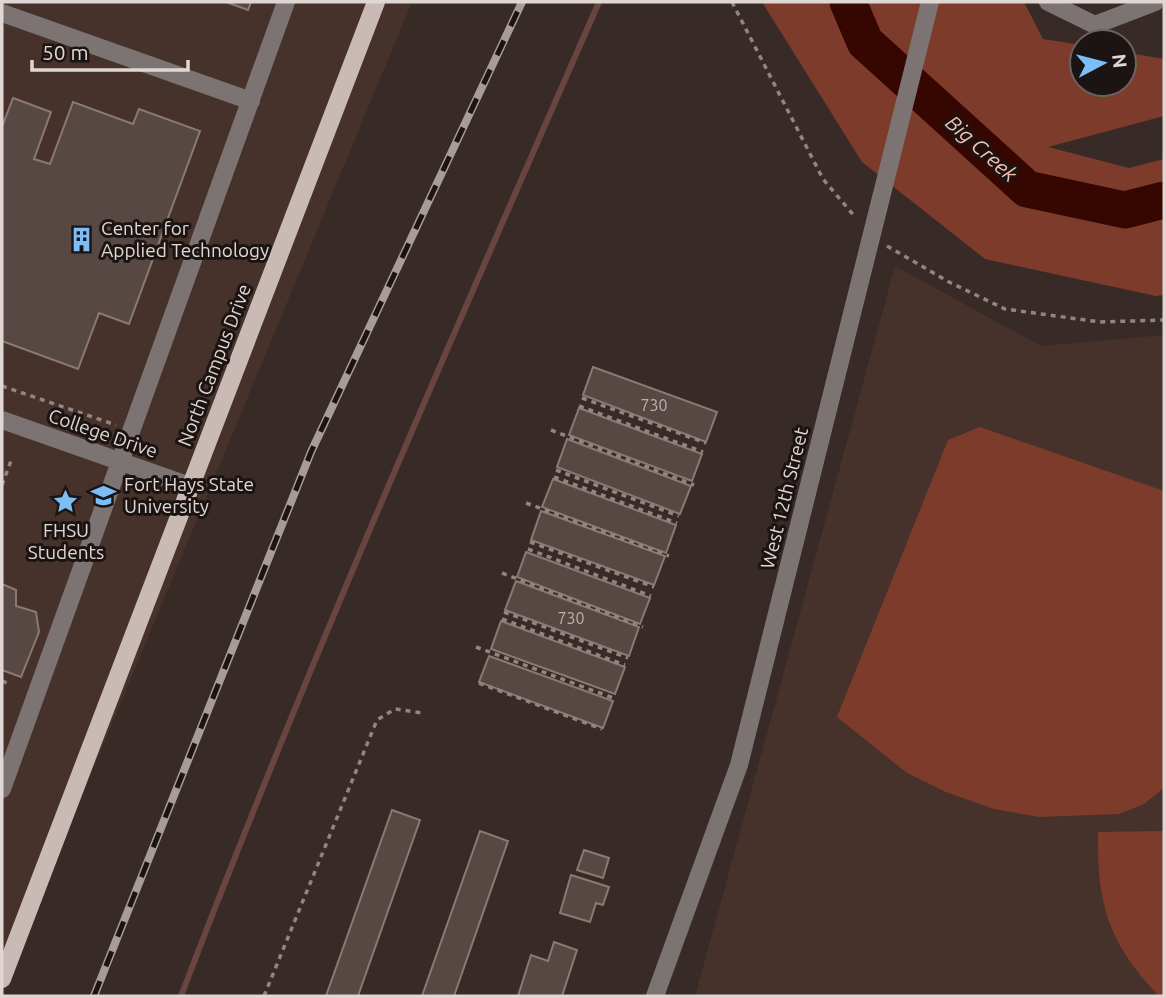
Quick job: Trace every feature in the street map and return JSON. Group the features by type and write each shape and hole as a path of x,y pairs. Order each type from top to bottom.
{"main road":[{"name":"North Campus Drive","path":"2,979 376,2"}],"street":[{"path":"2,789 134,431 286,2"},
{"name":"West 12th Street","path":"654,996 739,765 930,2"},
{"path":"1048,2 1095,25 1155,2"},
{"path":"2,13 251,101"},
{"name":"College Drive","path":"2,420 190,486"}],"path":[{"path":"732,2 823,179 872,237 949,282 1004,309 1100,322 1164,320"},
{"path":"2,386 134,431"},
{"path":"582,398 706,443"},
{"path":"579,406 703,452"},
{"path":"604,415 606,407"},
{"path":"638,428 641,419"},
{"path":"551,430 694,485"},
{"path":"673,440 676,432"},
{"path":"2,485 12,458"},
{"path":"556,470 679,516"},
{"path":"554,477 677,523"},
{"path":"578,486 581,479"},
{"path":"613,499 615,492"},
{"path":"526,503 668,556"},
{"path":"647,512 650,505"},
{"path":"530,542 654,587"},
{"path":"528,549 651,596"},
{"path":"553,559 555,552"},
{"path":"587,572 590,564"},
{"path":"502,573 643,626"},
{"path":"622,585 624,576"},
{"path":"505,612 628,658"},
{"path":"502,619 625,665"},
{"path":"528,629 531,622"},
{"path":"563,642 565,634"},
{"path":"477,647 616,699"},
{"path":"597,654 599,647"},
{"path":"479,683 573,721 602,729"},
{"path":"264,996 377,720 395,709 422,713"}],"shaded area":[{"name":"Fort Hays State University","path":"2,2 412,2 2,989"},
{"path":"762,2 1024,2 1043,39 1068,43 1068,98 1138,98 1138,54 1164,59 1164,116 1048,147 1129,168 1164,159 1164,295 1156,296 985,259 862,162"},
{"path":"895,266 1041,346 1164,335 1164,996 695,996"},
{"path":"980,427 1164,491 1164,788 1144,804 1119,814 1039,817 994,809 946,792 907,773 837,717 948,440"},
{"path":"1164,831 1164,996 1159,996 1128,958 1109,921 1100,881 1098,832"}],"building":[{"path":"226,2 251,2 248,10"},
{"name":"Center for Applied Technology","path":"13,98 51,112 34,159 50,164 73,102 133,124 139,109 200,131 129,324 99,313 78,369 2,341 2,127"},
{"path":"593,367 717,412 706,442 583,395"},
{"path":"579,408 702,454 692,481 569,435"},
{"path":"567,439 691,486 680,514 557,467"},
{"path":"553,479 676,525 666,553 542,507"},
{"path":"541,511 665,556 654,585 531,540"},
{"path":"526,552 650,598 640,624 517,577"},
{"path":"516,581 639,627 629,656 505,610"},
{"path":"2,584 16,590 16,606 36,612 39,632 21,677 2,670"},
{"path":"501,621 625,667 615,694 491,649"},
{"path":"489,656 613,701 603,728 479,682"},
{"path":"392,810 420,820 358,996 326,996"},
{"path":"480,831 508,841 454,996 422,996"},
{"path":"584,850 609,858 603,878 577,870"},
{"path":"571,875 609,887 603,905 596,903 590,922 560,913"},
{"path":"554,942 577,950 562,996 518,996 531,955 548,961"}],"waterway":[{"path":"181,996 332,621 437,372 599,2"},
{"name":"Big Creek","path":"848,2 865,42 1027,189 1125,210 1164,200"}],"railway":[{"path":"94,996 311,452 522,2"}],"place":[{"name":"Center for Applied Technology","path":"81,239"},
{"name":"Fort Hays State University","path":"104,495"},
{"name":"FHSU Students","path":"66,502"}]}
